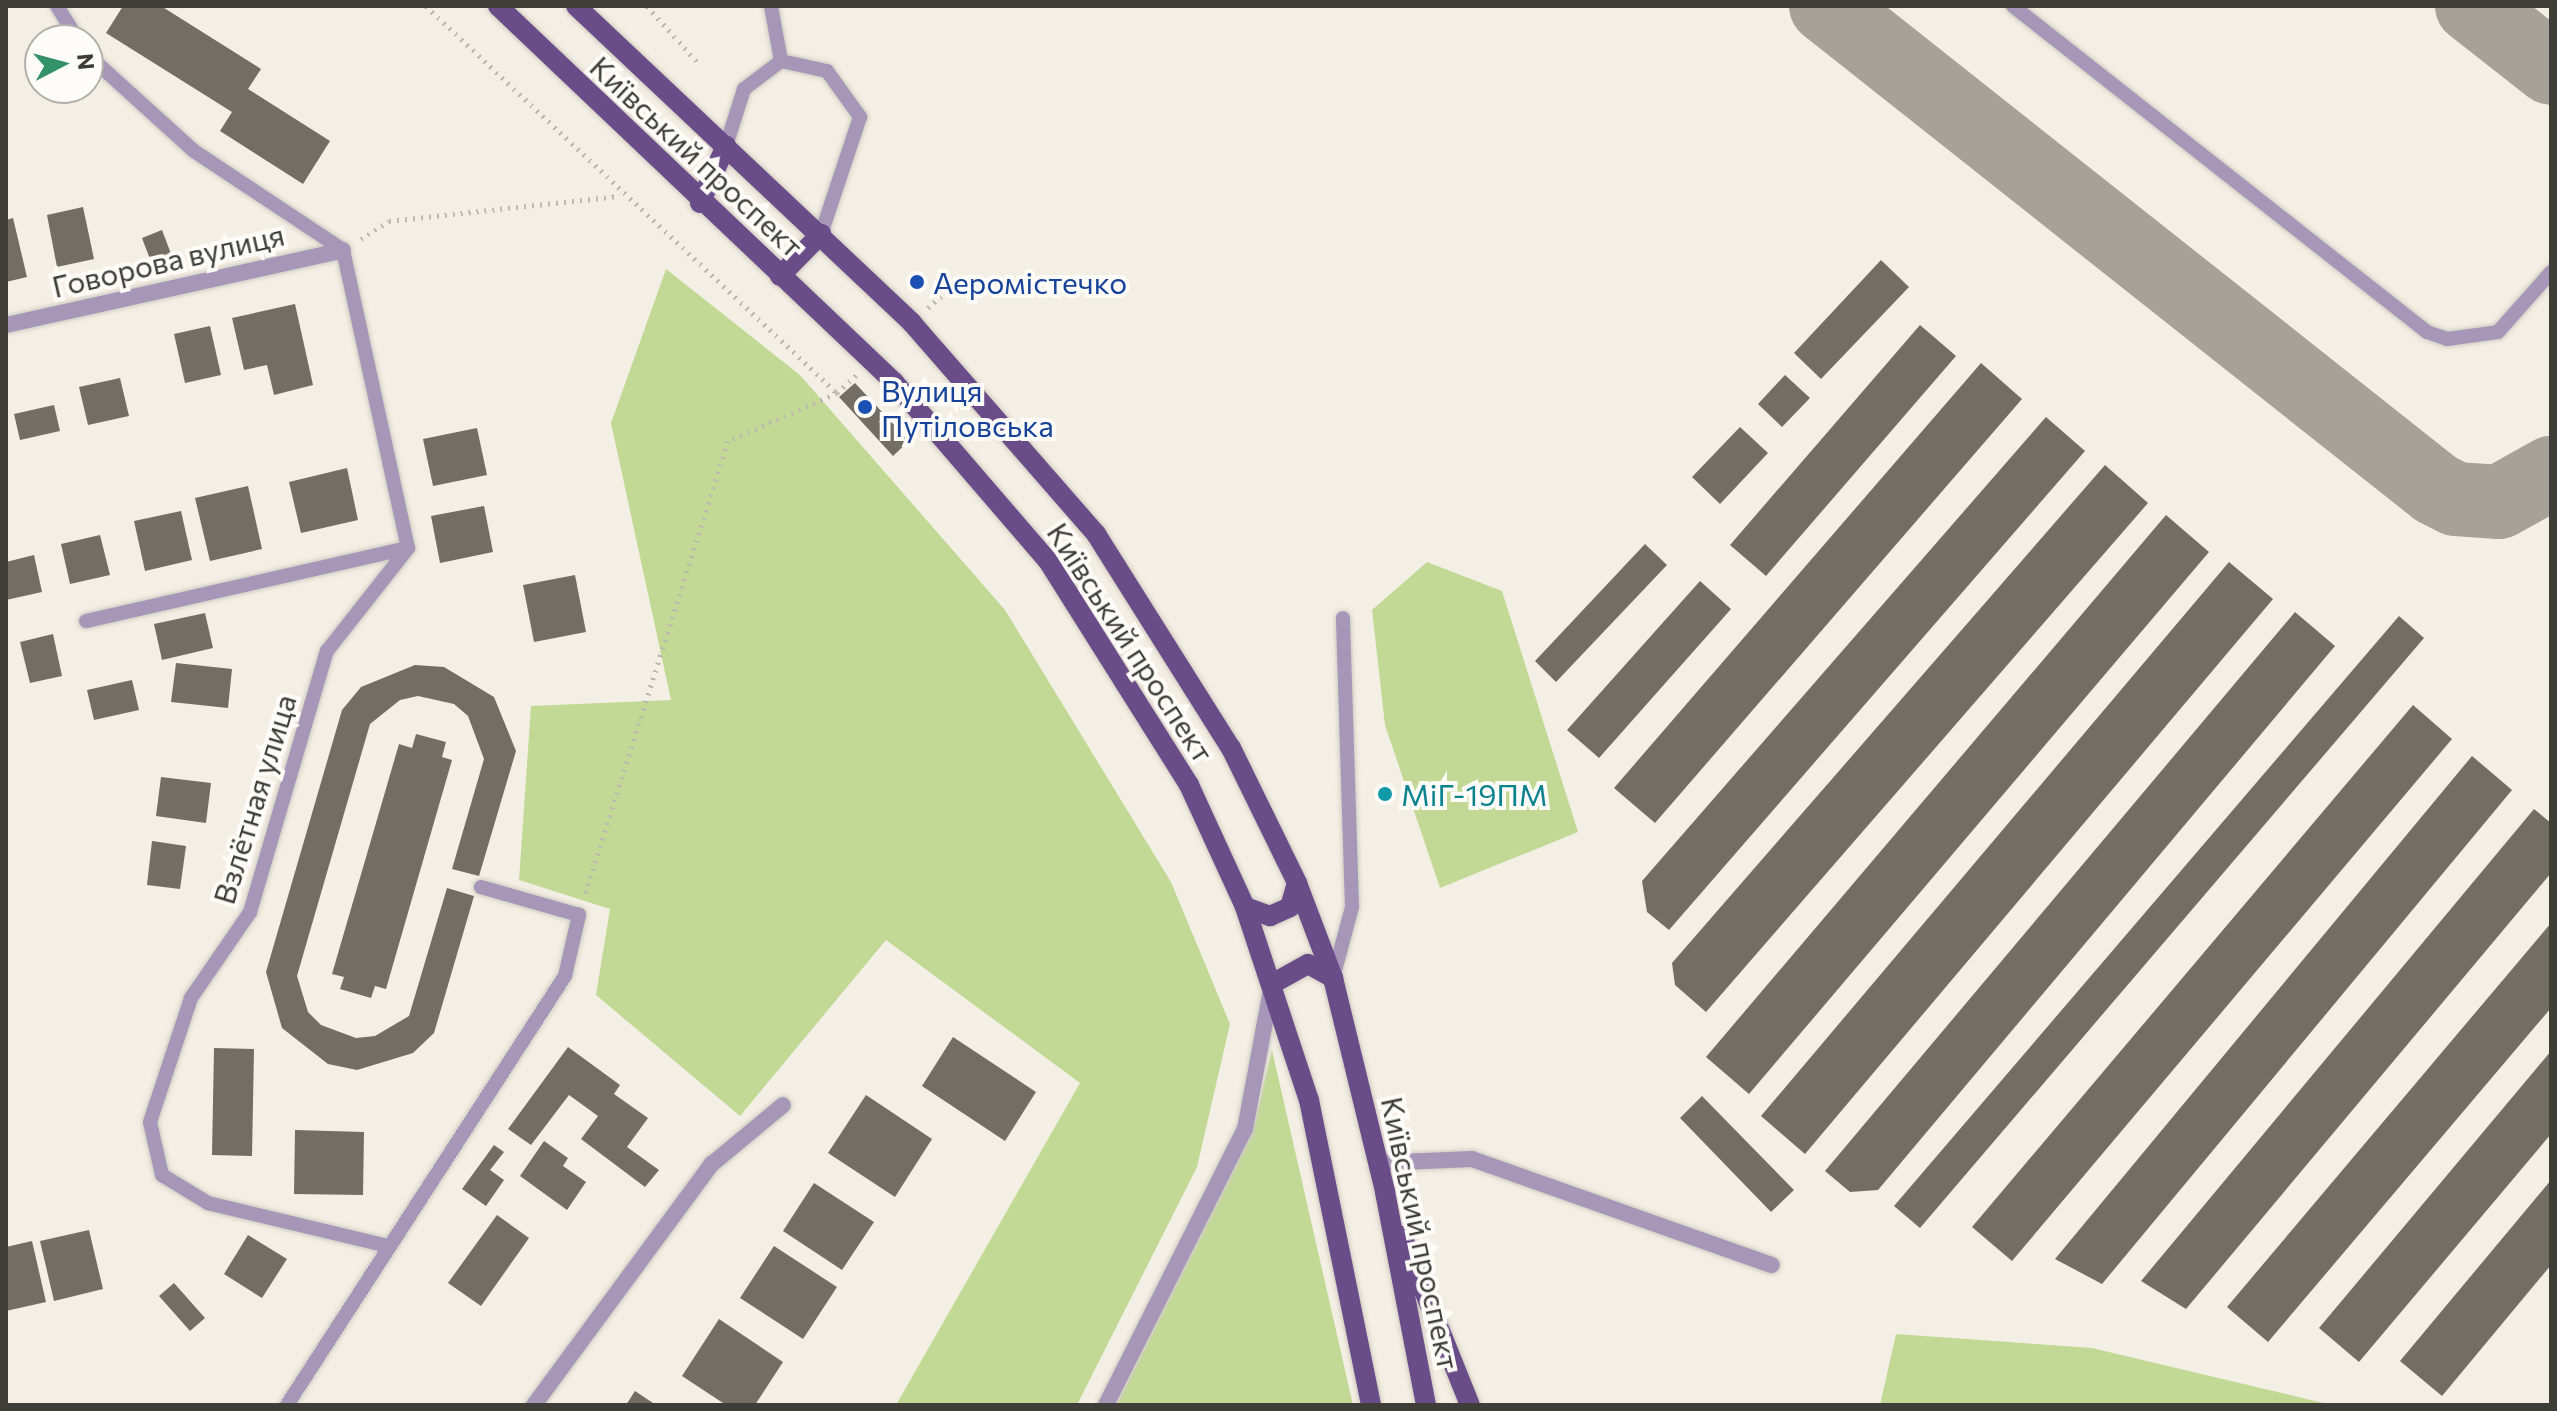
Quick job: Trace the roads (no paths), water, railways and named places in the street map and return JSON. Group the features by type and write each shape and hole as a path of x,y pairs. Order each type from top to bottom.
{"main road":[{"name":"Київський проспект","path":"498,6 700,203 873,360 1048,561 1189,785 1245,907 1309,1100 1371,1405"},
{"name":"Київський проспект","path":"576,6 912,323 1096,534 1231,748 1297,883 1333,978 1385,1192 1426,1405"},
{"path":"700,203 726,146"},
{"path":"780,276 821,234"},
{"path":"1245,907 1270,916 1290,907 1297,883"},
{"path":"1272,984 1308,964 1333,978"},
{"path":"1385,1192 1470,1405"}],"street":[{"name":"Говорова вулиця","path":"6,325 343,250"},
{"path":"1106,1405 1245,1129 1272,984"},
{"path":"534,1405 712,1164 783,1105"},
{"path":"1377,1163 1472,1159 1772,1265"}],"lane":[{"path":"57,6 68,24"},
{"path":"771,6 781,61"},
{"path":"2013,6 2427,332 2447,339 2498,332 2551,272"},
{"path":"726,146 744,89 781,61 827,71 860,117 821,234"},
{"path":"86,621 408,548 343,250 194,151 104,69"},
{"name":"Взлётная улица","path":"388,1246 208,1203 162,1175 150,1122 191,998 250,912 327,651 408,548"},
{"path":"1333,978 1352,907 1343,618"},
{"path":"287,1405 565,976 579,915 481,887"}],"place":[{"name":"Аеромістечко","path":"917,282"},
{"name":"Вулиця Путіловська","path":"865,407"},
{"name":"МіГ-19ПМ","path":"1385,794"}]}
